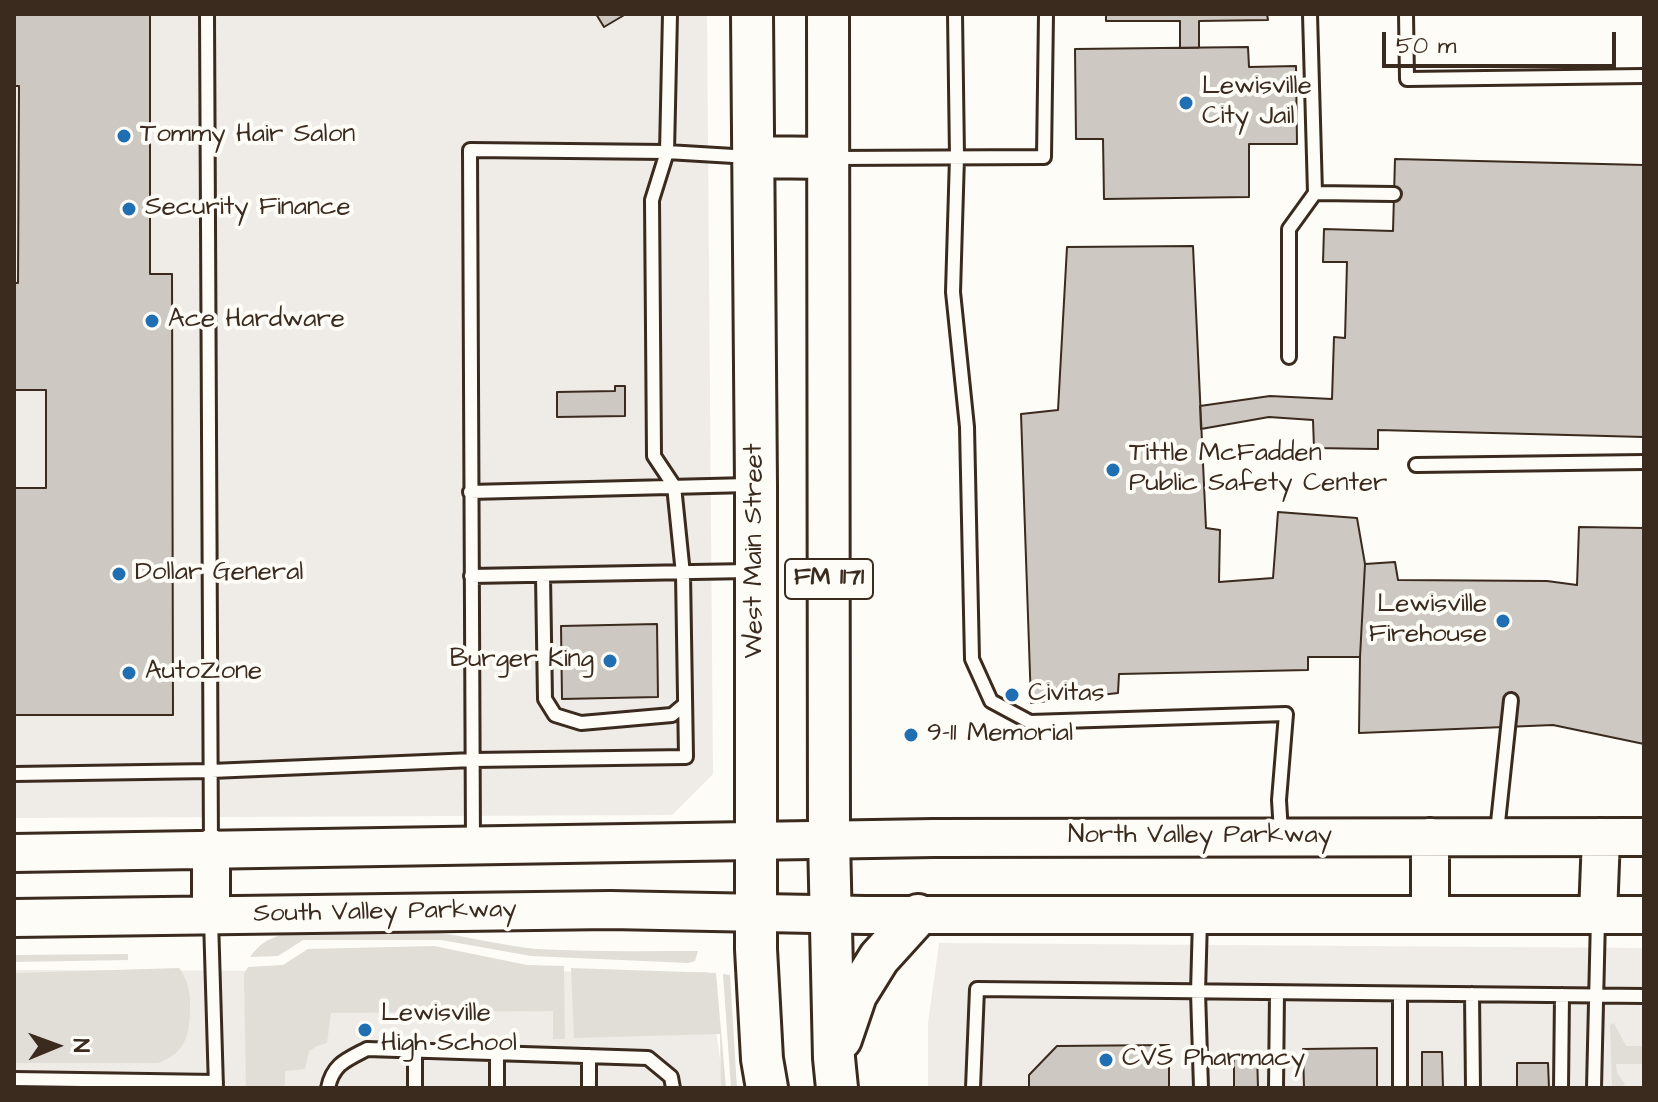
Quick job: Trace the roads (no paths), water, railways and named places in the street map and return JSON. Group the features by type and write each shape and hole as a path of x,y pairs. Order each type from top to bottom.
{"main road":[{"name":"West Main Street","path":"752,14 757,976 762,1059 767,1088"},
{"name":"FM 1171","path":"828,14 829,839 835,1073"},
{"path":"753,157 829,158"},
{"path":"1430,837 1430,914"},
{"path":"1598,915 1601,837"},
{"name":"North Valley Parkway","path":"756,840 1644,837"},
{"path":"14,853 756,840"},
{"path":"211,848 211,916"},
{"name":"South Valley Parkway","path":"14,918 597,910 757,912"},
{"path":"757,912 830,915 1644,915"},
{"path":"835,1073 856,995 879,958 918,915"}],"lane":[{"path":"207,14 211,848"},
{"path":"14,774 686,757 683,574 674,486 654,456 652,200 667,152 670,14"},
{"path":"955,14 957,157 953,292 967,427 972,659 991,701 1030,722 1286,714 1279,800 1281,837"},
{"path":"829,158 1044,157 1046,14"},
{"path":"1289,357 1289,229 1315,193 1310,14"},
{"path":"1406,14 1407,79 1644,76"},
{"path":"473,844 470,150 667,152 753,157"},
{"path":"1315,193 1394,194"},
{"path":"1416,465 1644,462"},
{"path":"470,492 756,485"},
{"path":"471,576 756,571"},
{"path":"543,576 545,699 555,715 581,723 672,715 685,704"},
{"path":"1496,836 1511,700"},
{"path":"1200,915 1198,992 1201,1088"},
{"path":"1594,1088 1598,915"},
{"path":"14,1079 50,1084 216,1085 211,916"},
{"path":"973,1088 977,989 1644,996"},
{"path":"1276,1088 1277,993"},
{"path":"1400,994 1400,1088"},
{"path":"1472,994 1473,1088"},
{"path":"1561,1088 1562,995"},
{"path":"328,1088 339,1063 367,1049 648,1058 672,1082"},
{"path":"415,1051 415,1088"},
{"path":"497,1053 497,1088"},
{"path":"589,1056 589,1088"}],"place":[{"name":"Lewisville City Jail","path":"1186,103"},
{"name":"Tommy Hair Salon","path":"124,136"},
{"name":"Security Finance","path":"129,209"},
{"name":"Ace Hardware","path":"152,321"},
{"name":"Tittle McFadden Public Safety Center","path":"1113,470"},
{"name":"Dollar General","path":"119,574"},
{"name":"Lewisville Firehouse","path":"1503,621"},
{"name":"Burger King","path":"610,661"},
{"name":"AutoZone","path":"129,673"},
{"name":"Civitas","path":"1012,695"},
{"name":"9-11 Memorial","path":"911,735"},
{"name":"Lewisville High School","path":"365,1030"},
{"name":"CVS Pharmacy","path":"1106,1060"}]}
